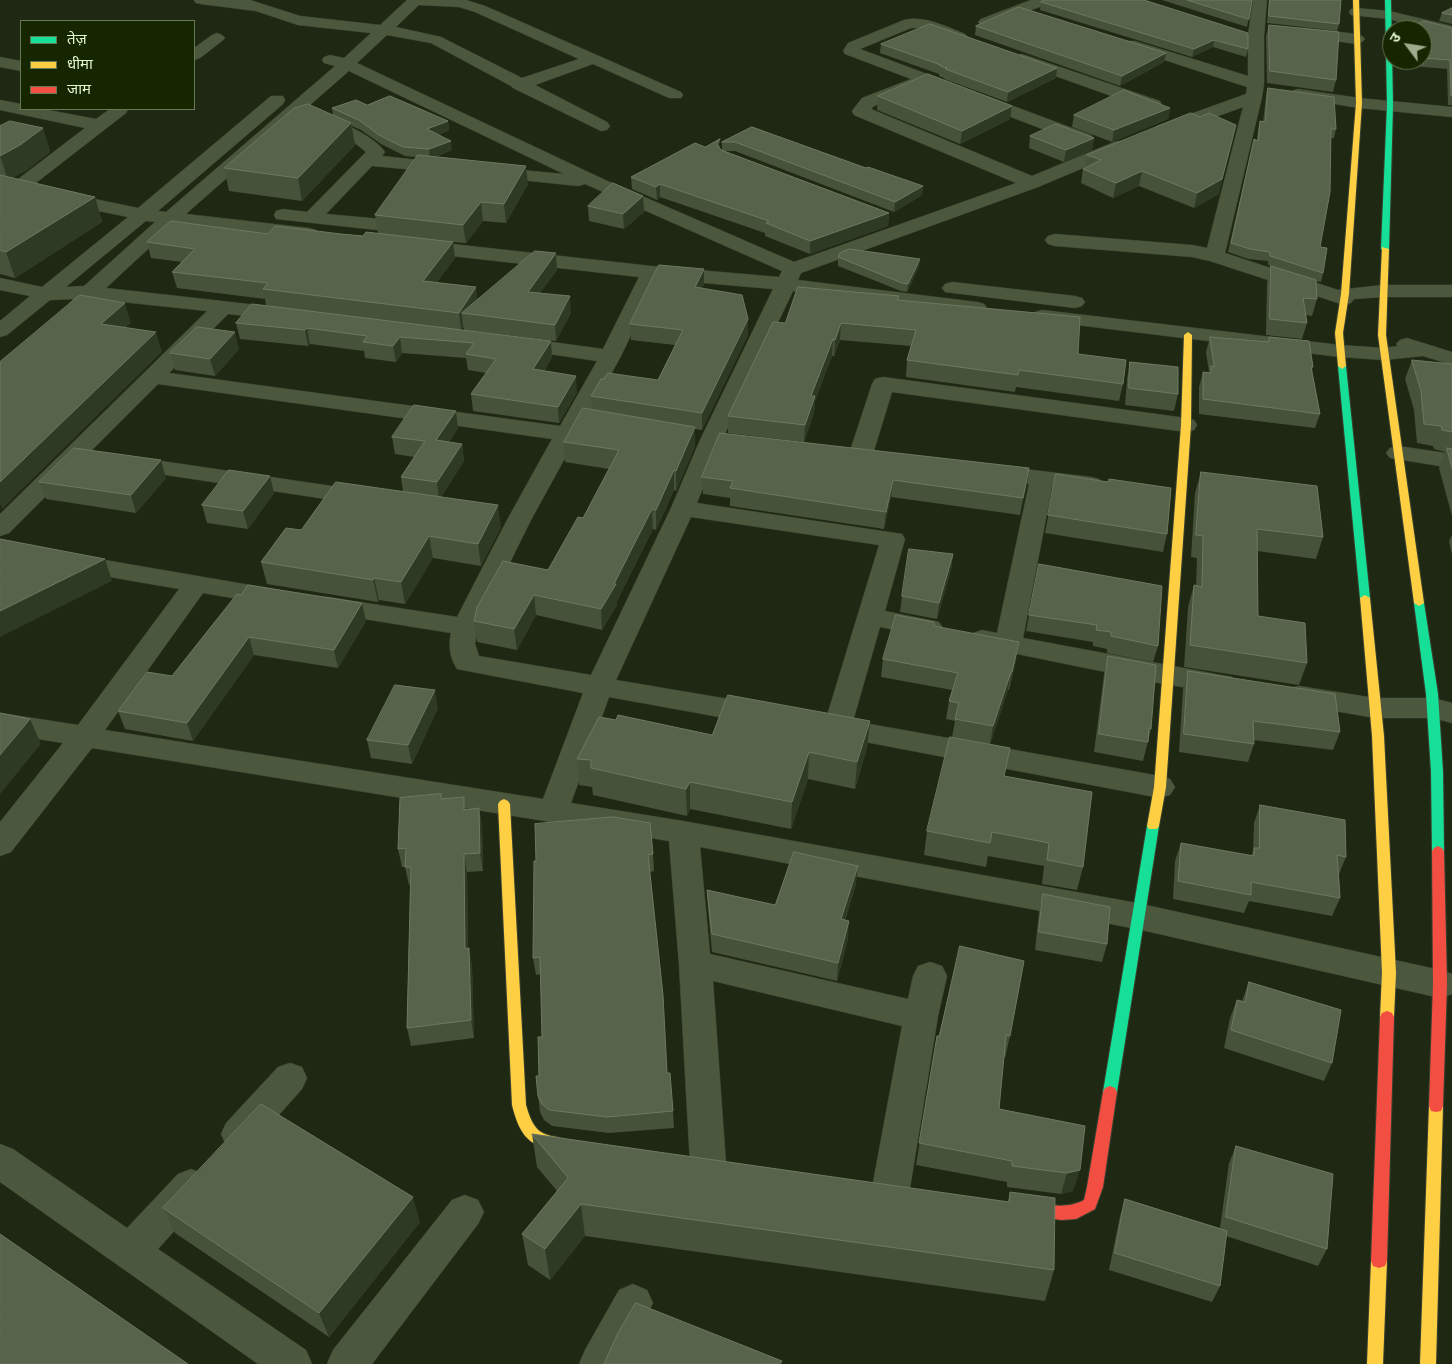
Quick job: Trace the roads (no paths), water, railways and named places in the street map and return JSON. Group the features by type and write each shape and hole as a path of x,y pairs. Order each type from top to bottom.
{"street":[{"path":"202,0 265,10"},
{"path":"235,0 298,20 383,30 436,40 519,85 601,126"},
{"path":"68,310 347,64 416,0 460,4 480,10 675,95"},
{"path":"955,35 1017,9 1046,0"},
{"path":"1215,256 1255,89 1261,32 1260,0"},
{"path":"1375,1364 1388,973 1375,708 1340,342 1345,296 1358,103 1356,6 1388,7 1452,31"},
{"path":"1388,7 1390,105 1383,290 1383,345 1398,453 1442,711 1437,772 1440,984 1428,1364"},
{"path":"1017,9 1044,17"},
{"path":"372,16 321,62 347,64 789,277"},
{"path":"973,42 922,24 908,23 853,46 851,51 1112,150"},
{"path":"1238,30 1261,32"},
{"path":"1288,32 1357,39"},
{"path":"195,53 217,38"},
{"path":"1118,40 1255,89 1358,103 1452,112"},
{"path":"1010,54 1191,118"},
{"path":"519,85 593,59"},
{"path":"0,62 20,66"},
{"path":"926,78 868,102 860,111 1032,183"},
{"path":"0,331 47,294 291,88"},
{"path":"553,812 599,686 683,508 711,439 789,277 912,227 1032,183 1191,118 1255,89"},
{"path":"0,105 20,109"},
{"path":"270,106 294,110 361,139 376,152 312,217"},
{"path":"24,110 98,125"},
{"path":"9,187 119,110"},
{"path":"368,160 597,183"},
{"path":"9,187 102,205 148,209 651,272 789,277 1188,335 1383,345 1423,350 1452,359"},
{"path":"177,213 312,217 789,277 1340,342"},
{"path":"885,216 912,227"},
{"path":"1055,240 1169,248 1215,256 1345,296 1383,290 1452,291"},
{"path":"651,272 578,424 509,519 465,627 462,644 467,663 780,718"},
{"path":"0,284 47,294 90,292 300,316"},
{"path":"0,528 223,306"},
{"path":"1004,1205 1060,1213 1076,1212 1090,1204 1095,1187 1137,916 1160,787 1169,676 1171,493 1186,425 1188,335"},
{"path":"494,341 610,356"},
{"path":"153,376 578,424"},
{"path":"860,457 883,384 1186,425"},
{"path":"1398,453 1452,461"},
{"path":"73,455 383,500"},
{"path":"966,469 1112,487"},
{"path":"1008,644 1042,479"},
{"path":"683,508 892,539 837,728"},
{"path":"0,550 196,584 465,627"},
{"path":"0,844 85,736 196,584"},
{"path":"870,617 1169,676 1248,688"},
{"path":"1277,692 1375,708 1442,711"},
{"path":"0,722 682,832 1137,916 1440,984"},
{"path":"809,723 1160,787"},
{"path":"504,804 519,1105 522,1121 530,1135 545,1144 584,1149"},
{"path":"682,832 696,964 708,1164"},
{"path":"696,964 921,1016"},
{"path":"891,1188 921,1016 930,976"},
{"path":"130,1252 290,1078"},
{"path":"0,1161 292,1364"},
{"path":"347,1364 465,1212"},
{"path":"600,1364 633,1302"}]}
